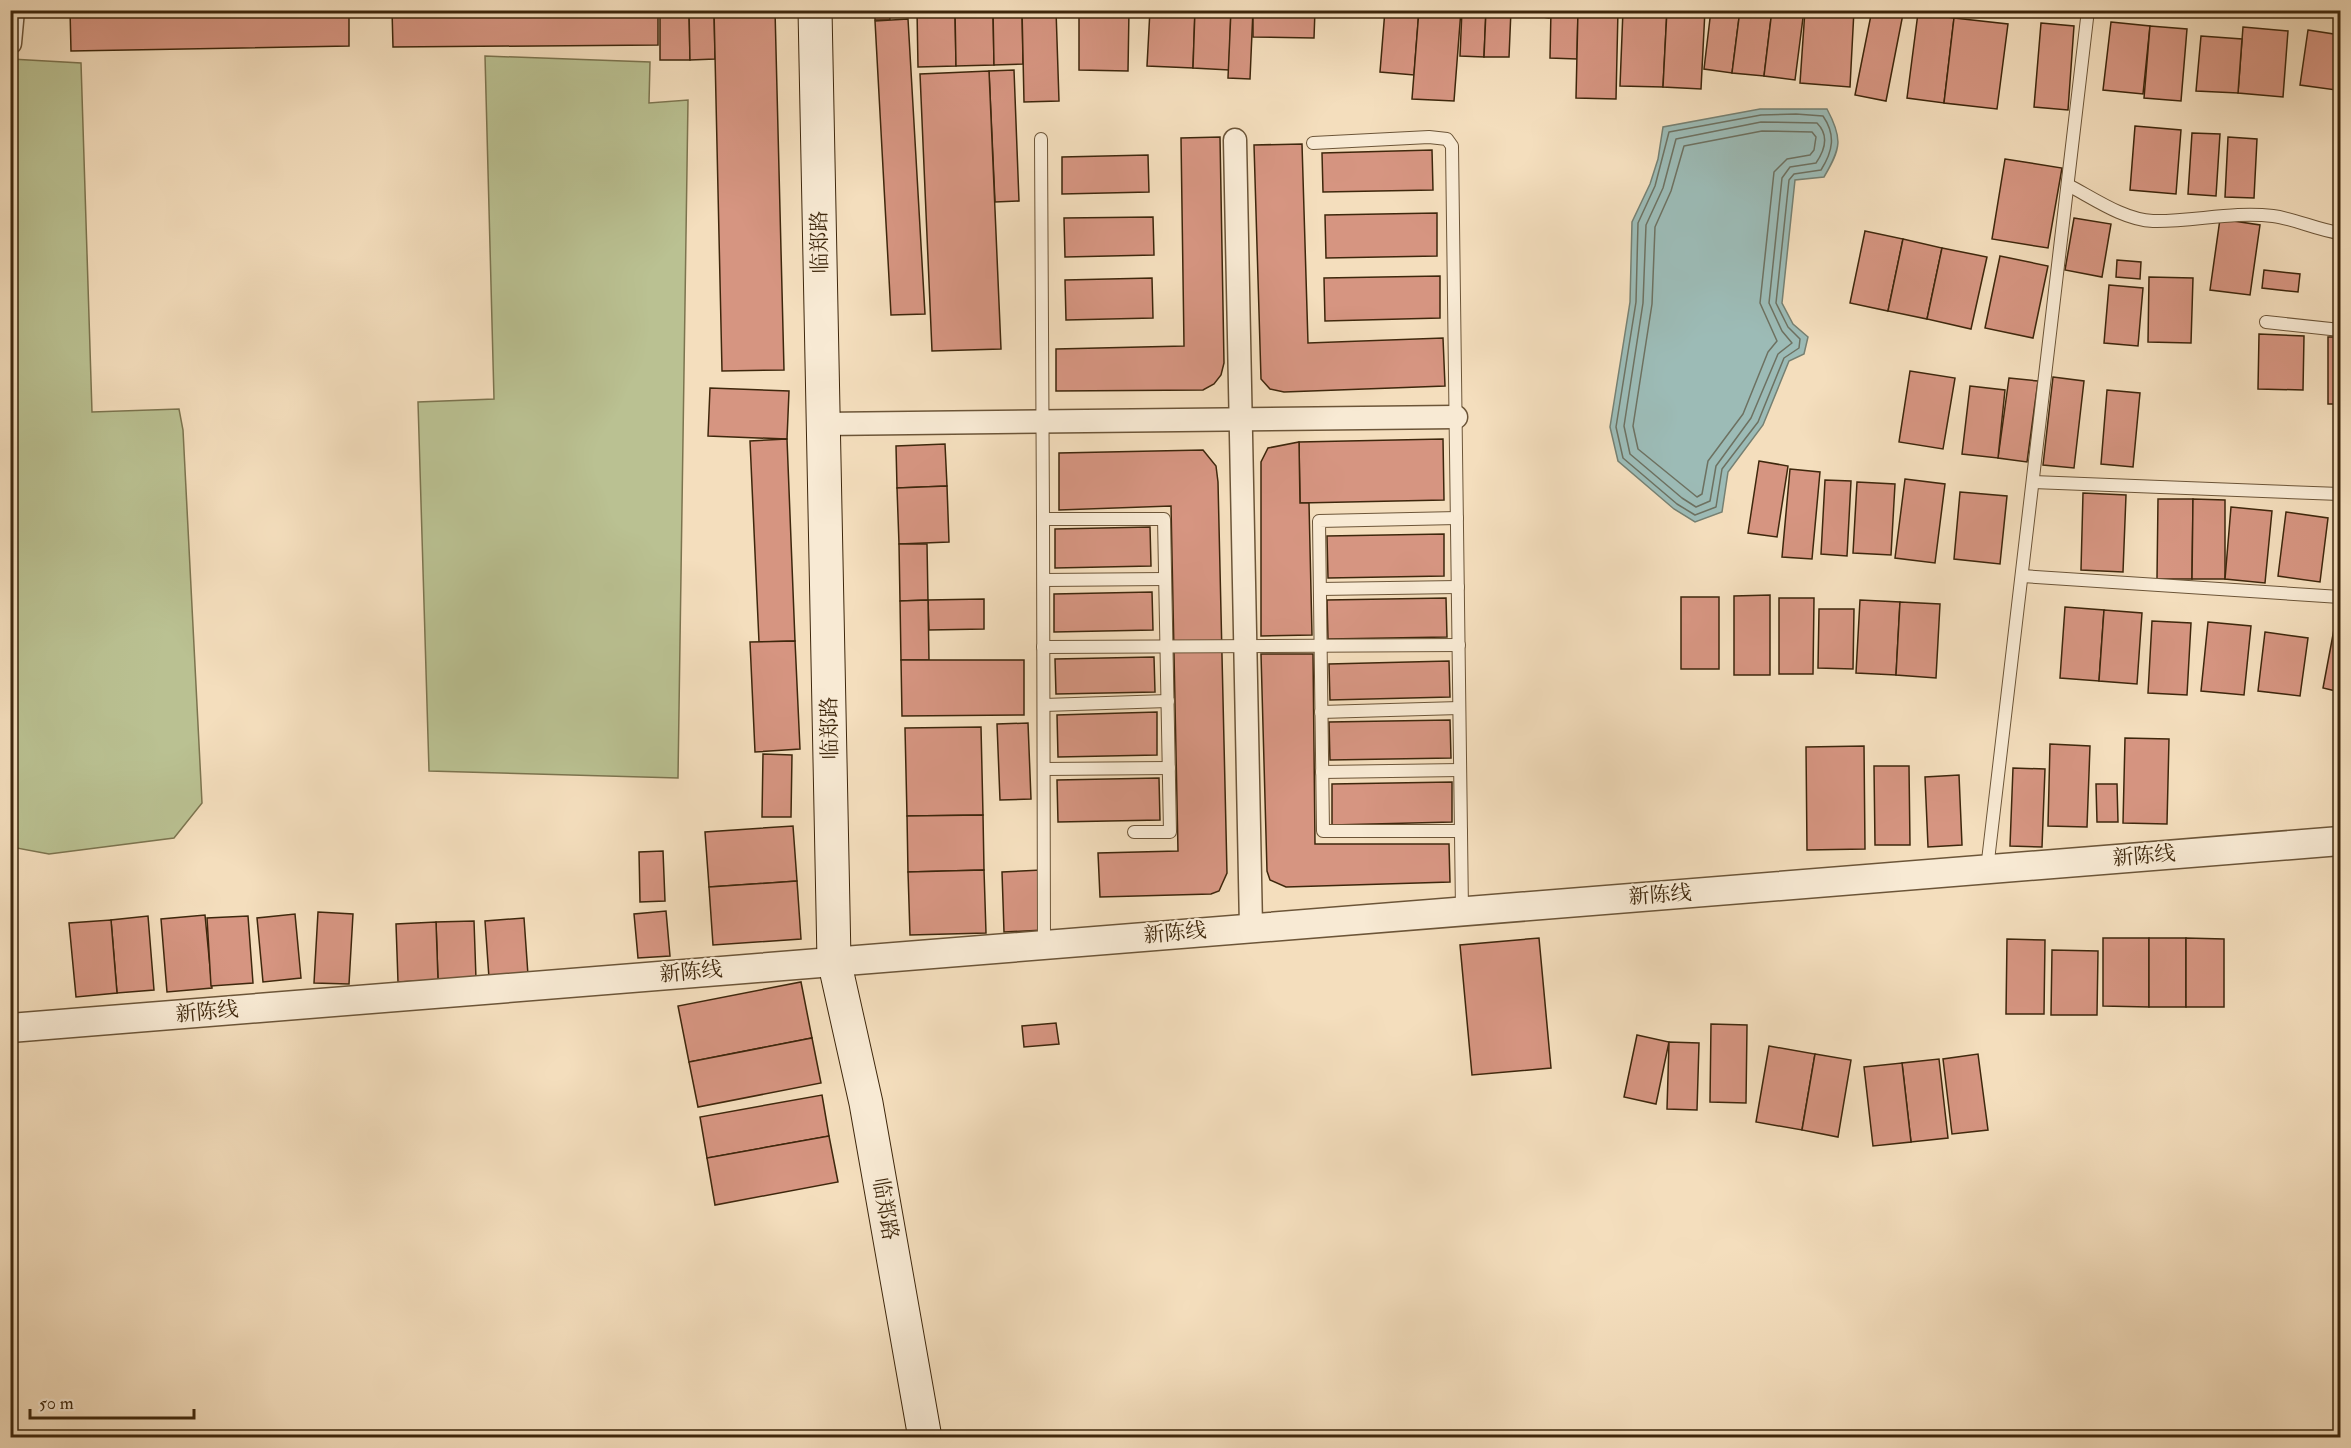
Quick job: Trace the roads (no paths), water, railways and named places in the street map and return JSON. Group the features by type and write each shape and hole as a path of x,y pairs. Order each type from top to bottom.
{"main road":[{"name":"临郑路","path":"815,10 834,960 866,1103 926,1437"}],"street":[{"path":"10,43 13,10"},
{"path":"1235,140 1251,927"},
{"path":"823,424 1456,417"},
{"name":"新陈线","path":"10,1028 834,960 2340,841"}],"lane":[{"path":"1987,869 2088,10"},
{"path":"1313,143 1429,137 1446,139 1452,146 1462,910"},
{"path":"1041,139 1044,944"},
{"path":"2068,185 2125,214 2151,221 2220,215 2274,216 2322,231 2340,232"},
{"path":"2266,322 2340,330"},
{"path":"2032,482 2340,494"},
{"path":"1457,518 1319,520 1321,712 1323,831 1461,831"},
{"path":"1043,519 1164,519 1170,832 1134,832"},
{"path":"2022,576 2340,597"},
{"path":"1044,580 1166,579"},
{"path":"1320,589 1458,587"},
{"path":"1043,647 1459,645"},
{"path":"1044,705 1168,701"},
{"path":"1321,712 1459,708"},
{"path":"1044,770 1169,768"},
{"path":"1322,772 1460,770"}],"water":[{"path":"1760,109 1827,109 1838,136 1837,151 1824,177 1795,180 1782,303 1793,324 1808,337 1804,354 1789,361 1763,425 1728,472 1722,512 1695,522 1674,509 1618,461 1610,427 1630,302 1632,222 1650,184 1658,159 1663,127"}]}
